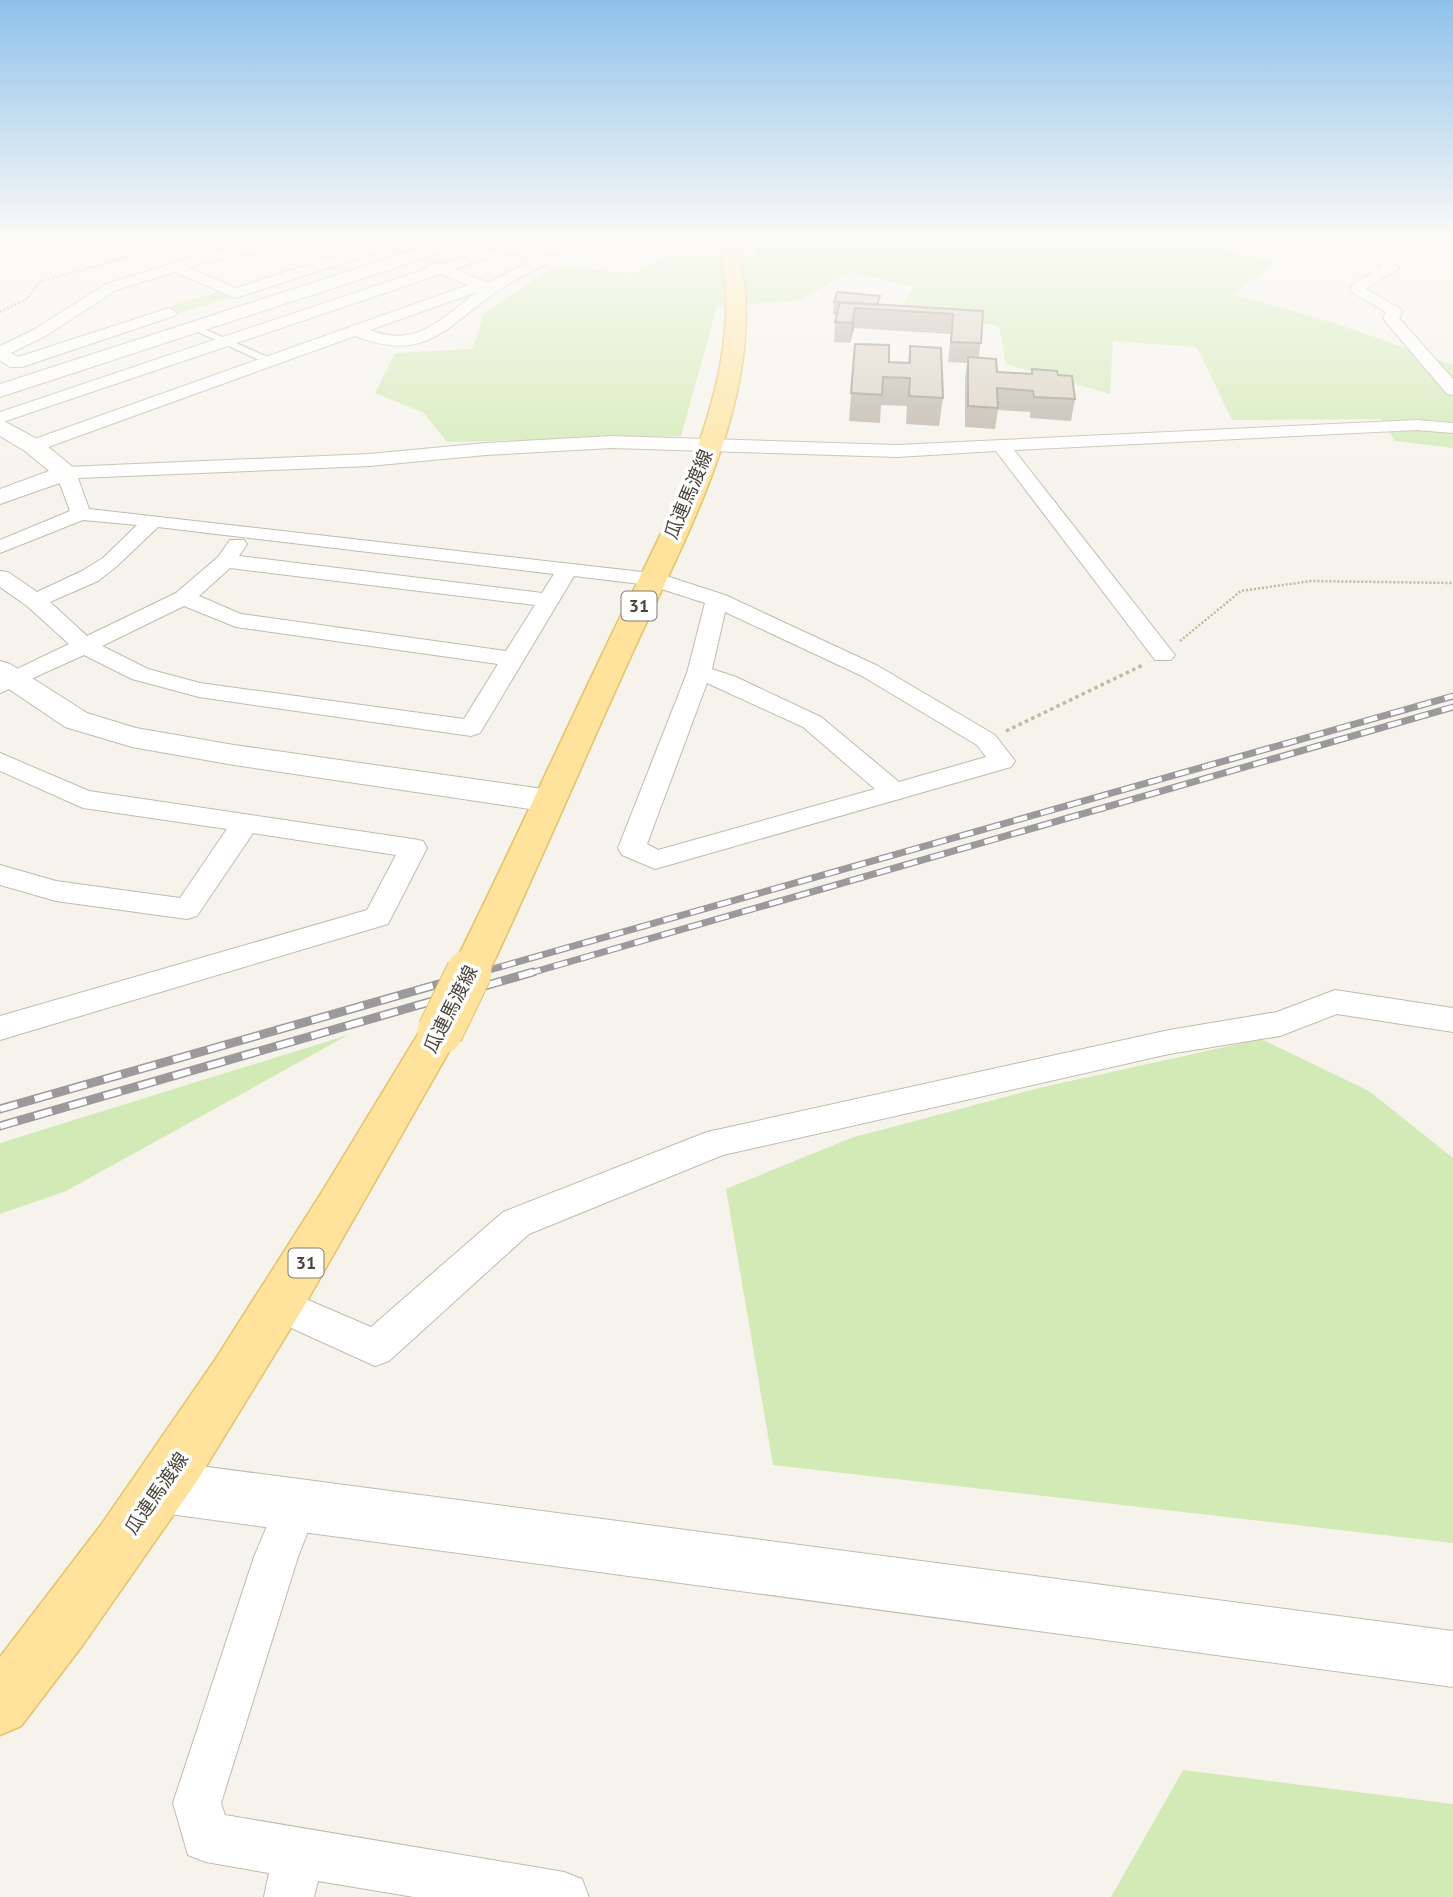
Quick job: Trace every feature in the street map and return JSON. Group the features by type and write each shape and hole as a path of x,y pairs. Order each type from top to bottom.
{"main road":[{"name":"瓜連馬渡線","path":"0,1705 162,1487 281,1305 440,1032 652,579 710,444 735,339 735,328"}],"street":[{"path":"48,328 0,352 16,363 125,328"},
{"path":"0,391 193,328"},
{"path":"0,418 266,328"},
{"path":"33,446 362,328"},
{"path":"355,330 378,339 410,342 426,337 439,328"},
{"path":"1399,328 1453,390"},
{"path":"0,497 66,473 369,460 486,449 612,442 897,451 1417,425 1453,428"},
{"path":"0,426 33,446 66,473 81,514"},
{"path":"1002,447 1163,655"},
{"path":"0,547 81,514 153,520 652,579 717,600 870,671 986,740 1002,761 655,860 632,848 699,673 717,600"},
{"path":"35,601 90,576 110,562 153,520"},
{"path":"4,679 85,646 184,598 225,561 245,532"},
{"path":"225,561 549,600"},
{"path":"0,577 35,601 85,646 140,674 198,690 471,728 567,570"},
{"path":"184,598 236,620 511,659"},
{"path":"699,673 728,682 812,722 896,793"},
{"path":"4,679 76,720 132,737 234,755 550,801"},
{"path":"0,761 83,799 413,848 378,917 0,1028"},
{"path":"0,875 56,891 187,909 245,824"},
{"path":"281,1305 374,1348 516,1223 719,1142 1169,1042 1280,1024 1335,1002 1453,1020"},
{"path":"162,1487 1453,1659"},
{"path":"297,1505 276,1557 197,1803 206,1837 294,1875 564,1897"}],"lane":[{"path":"196,328 269,361"}],"path":[{"path":"986,740 1163,655 1241,591 1311,580 1453,583"}],"green space":[{"path":"479,328 711,328 681,436 447,442 424,413 375,393 395,353 472,349"},
{"path":"999,328 1348,328 1453,365 1453,448 1395,441 1381,419 1232,420 1197,347 1113,341 1110,394 1006,364"},
{"path":"348,1035 66,1191 0,1214 0,1143"},
{"path":"1261,1039 1369,1091 1453,1158 1453,1543 773,1465 726,1189 851,1138 1039,1088"},
{"path":"1183,1770 1453,1804 1453,1897 1111,1897"}],"building":[{"path":"952,328 982,328 981,343 951,342"},
{"path":"855,344 889,345 889,362 910,363 910,346 941,348 943,398 909,396 910,378 883,377 882,395 851,393"},
{"path":"968,357 996,359 997,372 1032,374 1032,369 1057,371 1058,375 1072,376 1075,399 1034,397 1033,391 997,388 998,408 968,406"}],"railway":[{"path":"475,974 1453,696"},
{"path":"527,974 1453,707"},
{"path":"0,1109 481,972"},
{"path":"0,1126 533,972"}]}
